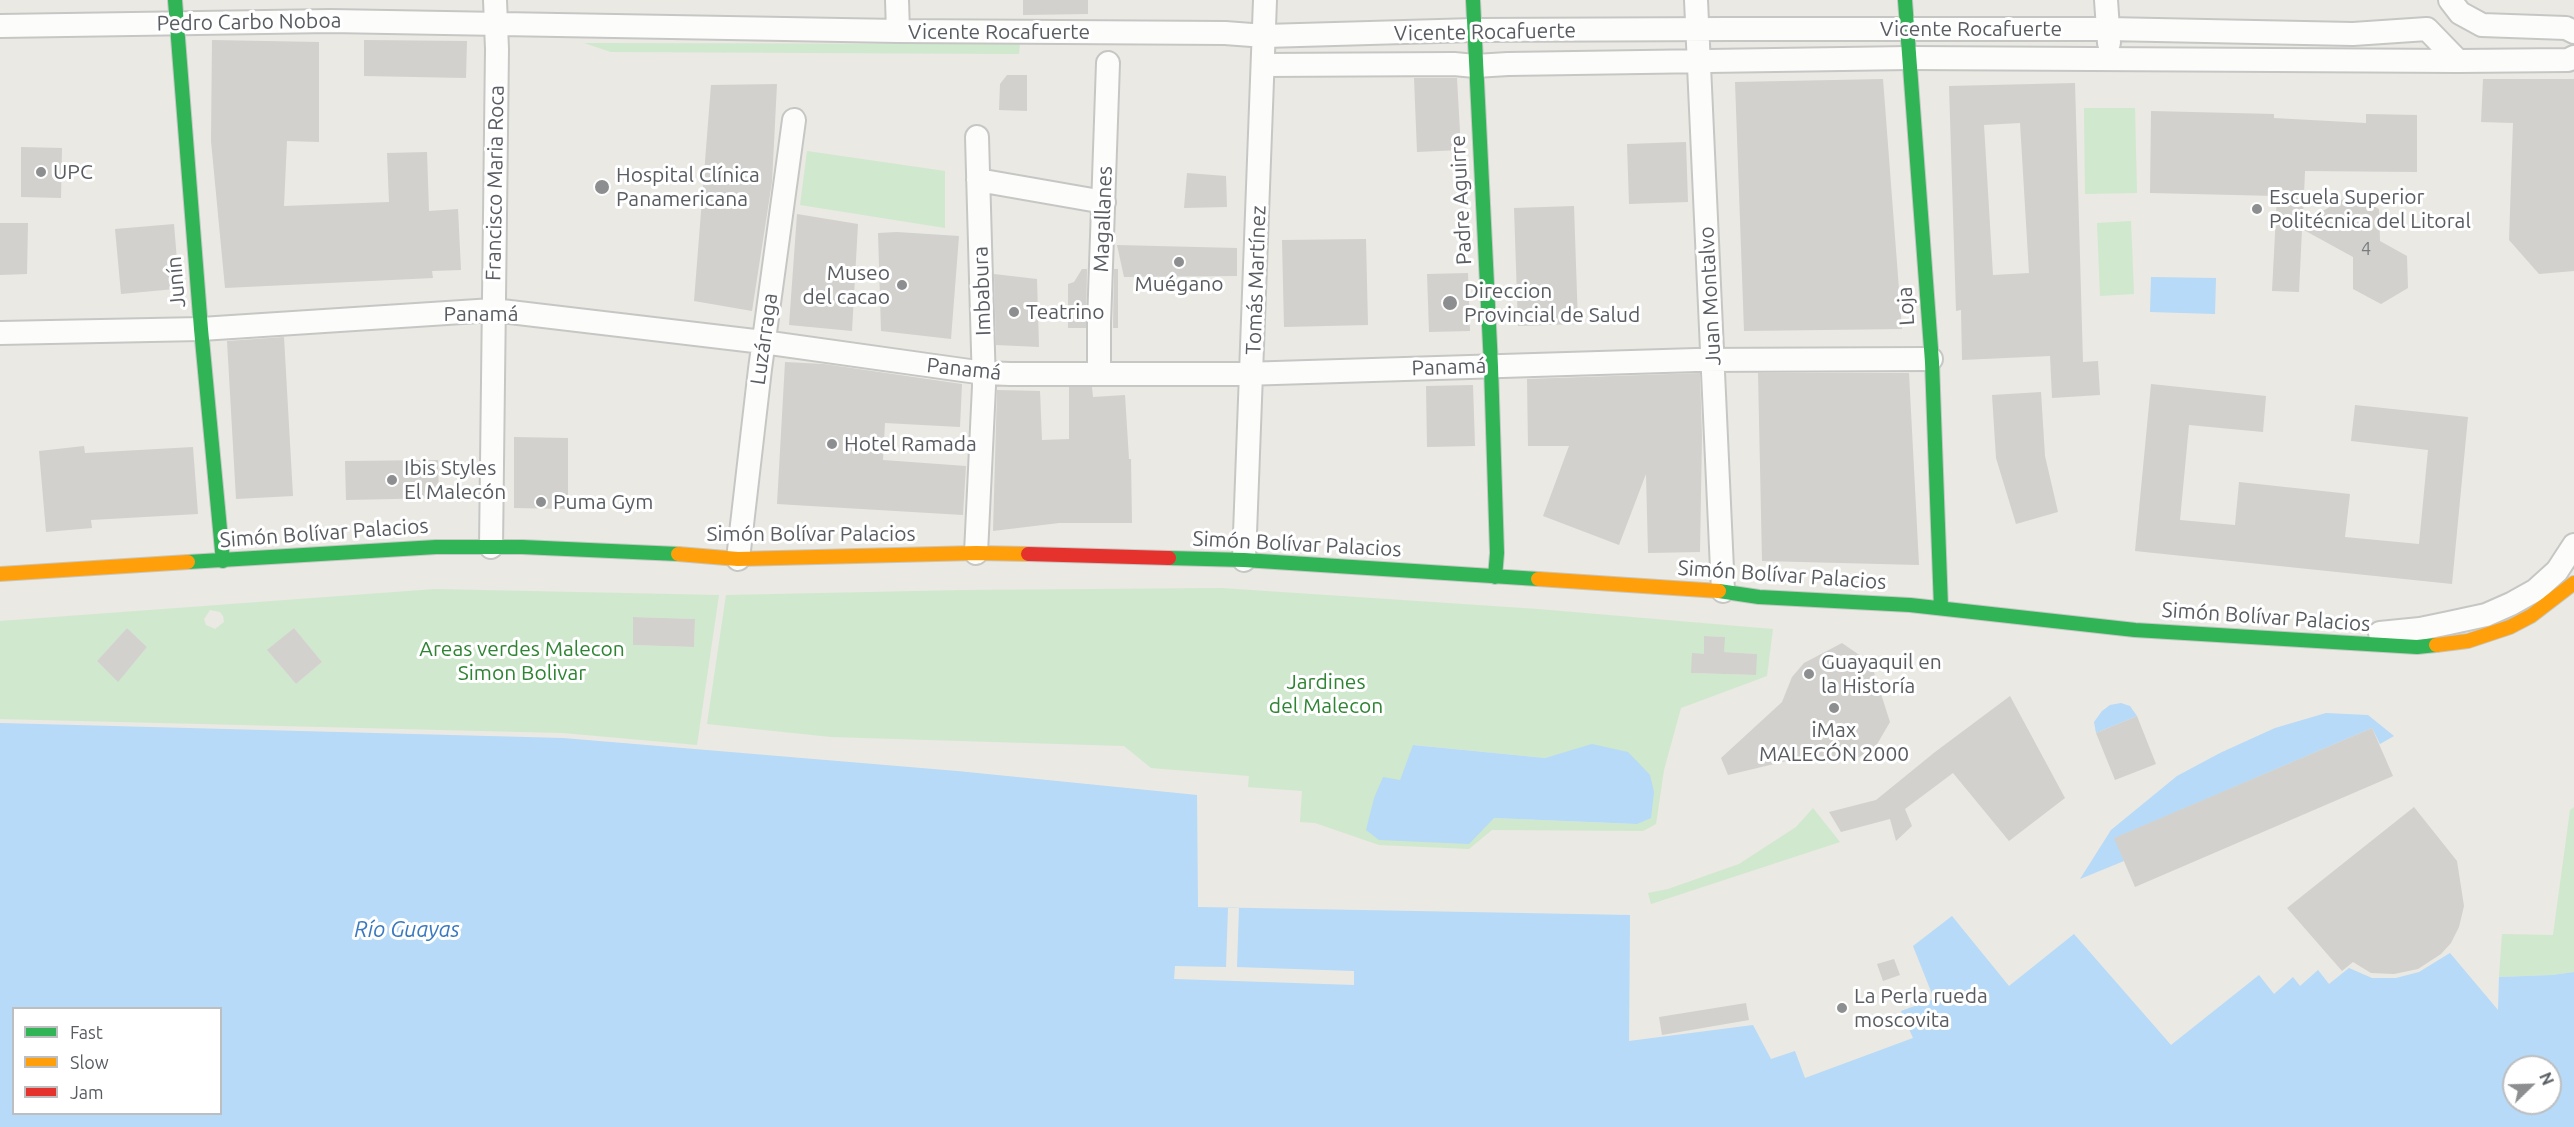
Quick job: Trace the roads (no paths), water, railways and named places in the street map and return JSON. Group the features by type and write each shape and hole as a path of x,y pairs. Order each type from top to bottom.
{"main road":[{"name":"Junín","path":"175,0 201,329 223,561"},
{"name":"Padre Aguirre","path":"1473,0 1491,366 1496,577"},
{"name":"Loja","path":"1905,0 1931,359 1941,608"},
{"name":"Simón Bolívar Palacios","path":"0,574 436,547 706,555 738,559 976,554 1244,560 1722,591 1759,597 1941,608 2135,630 2417,647 2468,641 2510,627 2531,616 2574,583"}],"street":[{"name":"Francisco Maria Roca","path":"491,547 497,24 495,0"},
{"path":"897,0 898,31"},
{"name":"Tomás Martínez","path":"1244,560 1253,374 1265,0"},
{"name":"Juan Montalvo","path":"1696,0 1722,591"},
{"path":"2106,0 2110,58"},
{"path":"2438,0 2439,20 2427,29 2458,61"},
{"path":"2450,0 2460,13 2482,25 2566,28 2574,32"},
{"name":"Pedro Carbo Noboa","path":"0,26 331,21 497,24"},
{"name":"Vicente Rocafuerte","path":"497,24 898,31 1225,33 1265,36 1474,30 2108,28 2353,34 2427,29"},
{"path":"2312,59 2353,34"},
{"name":"Vicente Rocafuerte","path":"1264,65 1454,63 1475,66 1909,58 2458,61 2568,60 2574,57"},
{"name":"Magallanes","path":"1099,374 1108,63"},
{"name":"Luzárraga","path":"738,559 763,342 794,120"},
{"name":"Imbabura","path":"976,554 984,373 977,137"},
{"path":"978,180 1104,202"},
{"name":"Panamá","path":"0,333 201,329 493,310 763,342 984,373 1253,374 1712,360 1931,359"},
{"path":"2322,642 2420,629 2486,615 2536,590 2557,570 2574,545"}],"water":[{"path":"2151,277 2216,278 2215,314 2150,312"},
{"path":"2121,703 2130,706 2137,716 2096,733 2094,722 2102,711 2110,705"},
{"path":"2326,713 2368,715 2394,736 2380,744 2372,728 2115,838 2124,861 2080,879 2111,830 2177,776 2275,728"},
{"name":"Río Guayas","path":"0,723 563,738 957,771 1197,795 1198,907 1630,915 1629,1041 1753,1025 1771,1059 1795,1051 1805,1078 1913,1038 1901,1011 1934,999 1913,946 1952,916 2009,986 2074,934 2171,1045 2259,975 2274,994 2293,977 2300,986 2318,970 2329,984 2349,968 2372,978 2396,978 2419,972 2450,953 2498,1010 2499,977 2574,972 2574,1127 0,1127"},
{"path":"1592,744 1628,752 1650,775 1654,792 1651,818 1637,824 1494,818 1469,844 1379,840 1366,830 1374,798 1383,777 1400,780 1413,745 1545,758"}],"place":[{"name":"UPC","path":"41,172"},
{"name":"Hospital Clínica Panamericana","path":"602,187"},
{"name":"Escuela Superior Politécnica del Litoral","path":"2257,209"},
{"name":"Muégano","path":"1179,262"},
{"name":"Museo del cacao","path":"902,285"},
{"name":"Direccion Provincial de Salud","path":"1450,303"},
{"name":"Teatrino","path":"1014,312"},
{"name":"Hotel Ramada","path":"832,444"},
{"name":"Ibis Styles El Malecón","path":"392,480"},
{"name":"Puma Gym","path":"541,502"},
{"name":"Guayaquil en la Historía","path":"1809,674"},
{"name":"iMax MALECÓN 2000","path":"1834,708"},
{"name":"La Perla rueda moscovita","path":"1842,1008"}],"park label":[{"name":"Areas verdes Malecon Simon Bolivar","path":"522,661"},
{"name":"Jardines del Malecon","path":"1326,694"}]}
